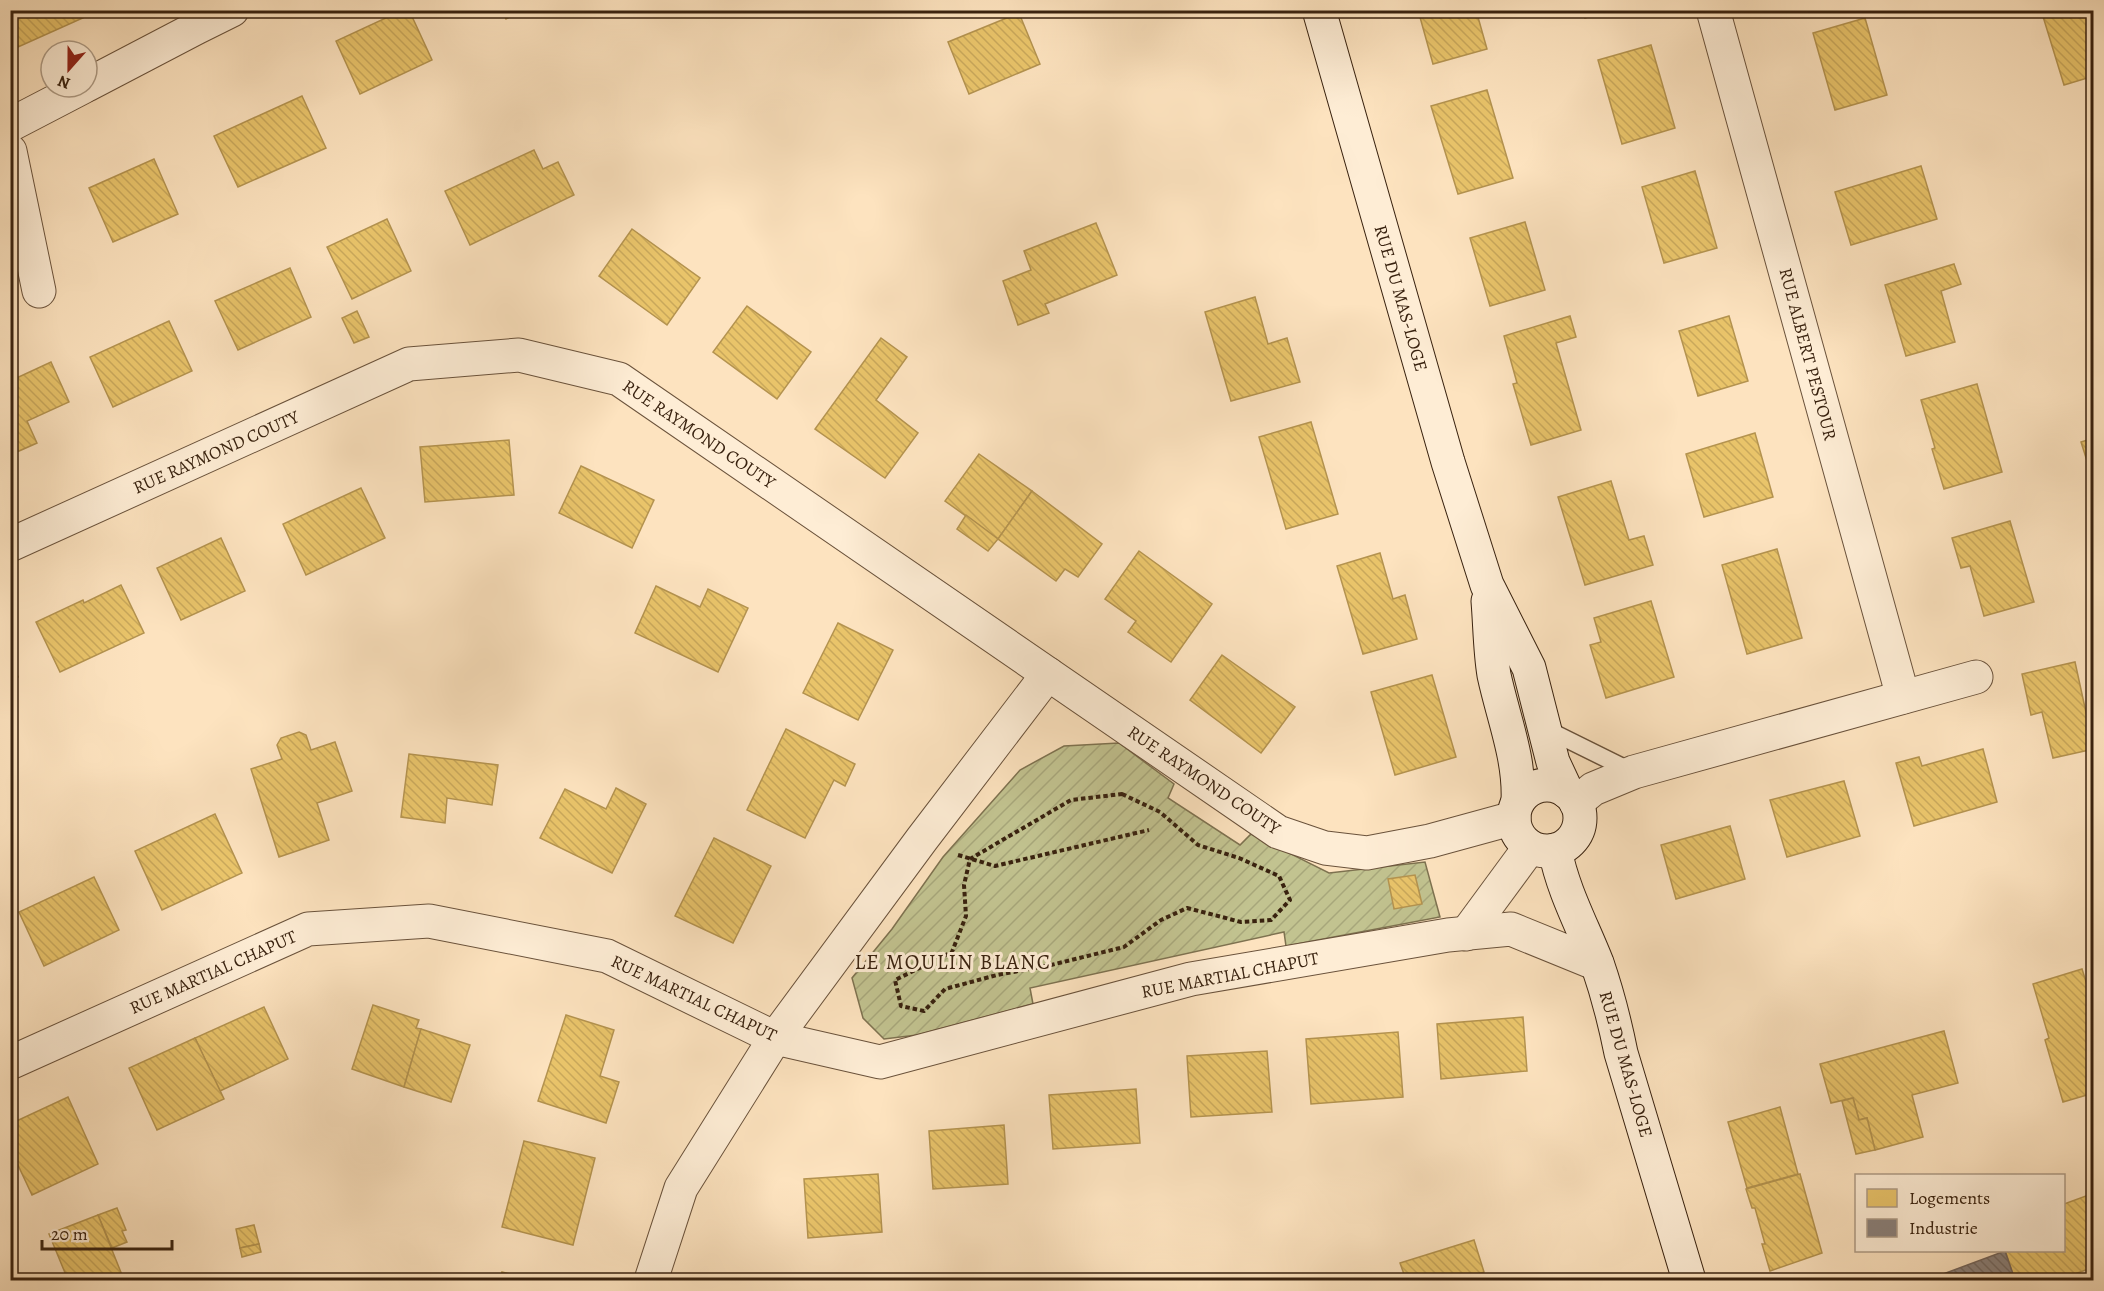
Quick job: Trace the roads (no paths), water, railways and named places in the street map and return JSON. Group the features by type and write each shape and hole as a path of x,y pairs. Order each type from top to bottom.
{"street":[{"path":"99,77 192,19 232,10"},
{"name":"RUE DU MAS-LOGE","path":"1319,10 1448,462 1487,585 1529,668 1553,762 1571,797"},
{"name":"RUE ALBERT PESTOUR","path":"1713,10 1903,697"},
{"path":"10,125 60,99"},
{"path":"10,152 39,291"},
{"name":"RUE RAYMOND COUTY","path":"10,545 409,364 519,355 619,379 1278,832 1325,848 1367,853 1430,841 1516,810"},
{"name":"RUE DU MAS-LOGE","path":"1487,585 1494,673 1519,785 1516,810"},
{"path":"651,1281 681,1188 775,1038 922,839 1048,674"},
{"path":"1571,797 1634,772 1976,677"},
{"path":"1546,785 1571,797 1580,818 1577,832 1568,843 1543,848 1522,840 1516,830 1516,810 1535,787 1546,785"},
{"path":"1466,934 1543,848"},
{"name":"RUE DU MAS-LOGE","path":"1543,848 1560,876 1597,964 1689,1281"},
{"name":"RUE MARTIAL CHAPUT","path":"10,1063 308,929 429,921 607,956 775,1038 880,1062 1191,979 1466,934 1511,929 1597,964"}],"lane":[{"path":"1544,728 1634,772"}],"district":[{"name":"LE MOULIN BLANC","path":"953,962"}]}
